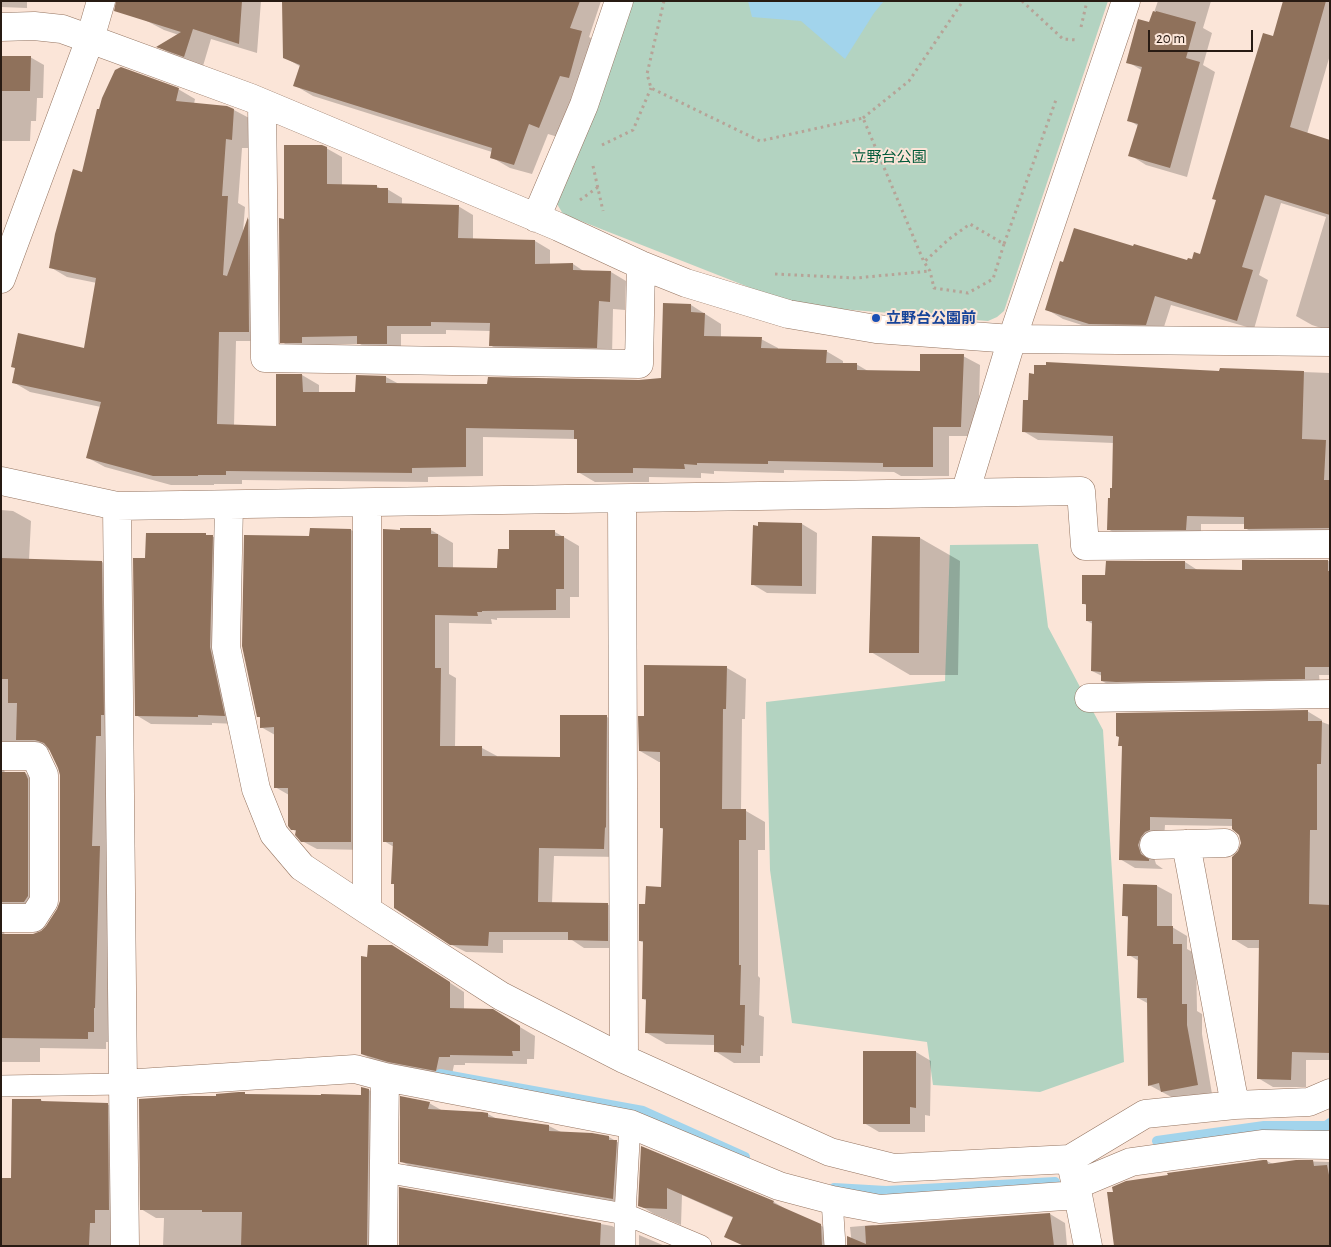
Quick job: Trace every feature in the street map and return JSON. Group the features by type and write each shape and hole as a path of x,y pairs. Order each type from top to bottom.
{"street":[{"path":"1,279 90,39 101,1"},
{"path":"536,218 584,105 619,1"},
{"path":"965,493 1012,339 1126,1"},
{"path":"1,27 34,26 62,29 90,39 262,103 559,227 641,266 686,283 788,314 876,329 1012,339 1330,342"},
{"path":"262,103 265,358 639,364 641,266"},
{"path":"1,481 117,506 1081,491 1085,546 1330,544"},
{"path":"622,499 624,1059"},
{"path":"367,503 367,910"},
{"path":"229,505 226,647 256,789 274,834 302,867 501,996 624,1059 830,1152 894,1168 1075,1180 1145,1114 1234,1105 1309,1102 1330,1093"},
{"path":"117,506 125,1246"},
{"path":"1089,698 1330,694"},
{"path":"1,756 35,756 44,775 44,901 34,918 1,918"},
{"path":"1154,845 1225,843"},
{"path":"1186,844 1234,1105"},
{"path":"123,1084 355,1069 385,1077 630,1124 779,1186 832,1200 880,1209 1075,1180 1131,1162 1262,1144 1330,1145"},
{"path":"383,1246 385,1077"},
{"path":"1075,1180 1088,1246"}],"lane":[{"path":"1,1086 123,1084"},
{"path":"625,1246 630,1124"},
{"path":"384,1172 626,1214 700,1246"},
{"path":"832,1200 835,1246"}],"path":[{"path":"598,146 633,130 651,88 646,74 664,1"},
{"path":"651,88 760,141 863,118 909,81 963,1"},
{"path":"1022,1 1063,39 1077,40 1087,1"},
{"path":"863,118 924,262 930,271 934,288 968,293 993,279 1057,96"},
{"path":"592,160 604,212"},
{"path":"924,262 949,239 970,224 1004,244"},
{"path":"856,278 930,271"}],"green space":[{"name":"立野台公園","path":"628,1 1108,1 1004,311 988,321 804,306 789,303 563,214 557,204"},
{"path":"1038,544 1048,627 1103,730 1124,1062 1040,1092 933,1085 927,1042 792,1023 770,870 766,702 945,681 950,545"}],"water":[{"path":"748,1 884,1 874,13 845,59 801,21 752,17"}],"building":[{"path":"116,1 242,1 239,44 193,29 184,57 156,47 181,32 114,11"},
{"path":"282,1 580,1 570,28 582,31 569,78 560,76 539,128 529,124 514,165 490,158 492,148 293,86 300,65 283,58"},
{"path":"1283,1 1326,1 1290,127 1330,140 1330,215 1265,195 1242,267 1253,270 1237,321 1155,296 1146,325 1089,324 1045,310 1060,261 1063,262 1074,228 1187,260 1188,258 1192,259 1194,252 1200,254 1216,200 1212,199 1263,33 1273,36"},
{"path":"1153,11 1196,22 1186,58 1200,62 1170,168 1128,156 1138,124 1127,121 1142,67 1126,63 1138,19 1149,22"},
{"path":"1,56 31,56 30,91 1,91"},
{"path":"121,67 179,88 176,101 227,106 234,109 232,140 226,139 222,196 228,196 223,275 227,276 248,217 249,332 219,332 217,424 276,426 276,374 302,374 303,392 355,392 356,375 386,376 386,383 487,384 488,377 639,380 661,378 663,303 691,304 691,312 705,313 704,336 762,337 761,348 827,350 826,363 857,363 857,370 920,371 920,354 964,354 961,427 933,427 933,467 883,467 883,463 768,461 768,464 684,464 685,469 633,468 633,473 577,473 577,439 574,439 574,430 466,428 466,467 412,468 412,473 226,471 226,475 153,476 86,458 101,402 12,383 15,368 11,367 18,333 84,348 96,278 49,268 55,234 73,169 82,172 97,109 99,109 115,70"},
{"path":"284,145 322,145 327,147 327,184 377,185 377,188 388,188 388,203 459,205 458,238 535,240 535,264 573,263 573,270 611,271 610,302 599,301 597,348 489,346 490,323 431,322 431,326 387,326 387,344 357,344 357,336 302,337 302,343 280,343 279,218 284,219"},
{"path":"1046,362 1219,371 1220,368 1304,371 1302,439 1326,440 1324,480 1330,480 1329,528 1244,529 1244,517 1187,516 1186,530 1107,530 1108,498 1110,498 1110,488 1112,488 1113,436 1022,432 1023,400 1028,400 1029,373 1034,374 1034,365 1046,365"},
{"path":"758,522 802,523 802,586 751,585 753,525 758,526"},
{"path":"310,528 351,529 351,842 301,842 295,835 296,830 291,830 288,826 288,788 274,788 274,727 260,728 260,717 257,717 242,646 244,535 309,536"},
{"path":"400,528 431,528 431,534 438,534 438,567 497,568 498,549 509,549 509,530 555,530 555,536 564,536 564,589 556,589 556,610 482,611 477,612 478,616 435,615 435,668 441,668 440,746 482,746 482,756 560,757 560,715 607,715 606,828 604,849 539,848 538,902 608,903 608,941 568,940 568,932 489,932 488,946 450,945 394,908 394,884 391,884 393,842 383,842 383,529 400,530"},
{"path":"146,533 206,533 206,535 213,535 210,647 225,716 135,716 133,558 145,558"},
{"path":"872,536 920,537 919,653 869,653"},
{"path":"1,558 102,561 104,715 101,715 101,736 96,736 92,846 100,846 94,1032 88,1032 88,1039 1,1038 1,934 33,934 41,931 57,909 60,901 60,775 49,749 44,743 35,740 16,740 17,703 8,703 8,679 1,679"},
{"path":"1242,560 1328,560 1328,571 1330,574 1330,667 1305,667 1305,679 1116,682 1101,681 1101,672 1091,671 1092,621 1086,621 1086,604 1082,604 1082,575 1105,575 1106,561 1185,561 1185,569 1242,570"},
{"path":"644,665 727,666 726,709 723,709 722,809 746,809 746,840 739,840 740,1005 745,1005 744,1046 741,1045 741,1053 714,1052 714,1035 645,1033 646,999 642,999 643,941 639,941 639,904 645,904 646,886 661,887 663,828 660,828 660,752 639,751 638,716 644,716"},
{"path":"1308,710 1308,721 1322,721 1321,764 1317,764 1317,830 1310,830 1309,904 1330,905 1330,1053 1292,1052 1291,1080 1257,1079 1259,940 1232,940 1232,857 1238,851 1241,843 1239,835 1232,829 1232,819 1150,817 1150,830 1141,837 1138,845 1141,854 1149,859 1149,861 1119,860 1122,746 1118,746 1119,737 1116,736 1116,713"},
{"path":"1,772 25,772 28,779 28,896 24,902 1,902"},
{"path":"1123,884 1157,885 1157,926 1173,926 1173,944 1182,944 1182,1004 1187,1004 1187,1025 1198,1085 1161,1092 1159,1083 1148,1086 1147,998 1137,998 1138,956 1127,956 1128,916 1122,916"},
{"path":"368,945 392,945 450,982 450,1008 493,1009 520,1026 520,1051 512,1051 513,1056 450,1055 450,1057 439,1057 436,1071 388,1062 361,1054 361,956 367,957"},
{"path":"863,1051 916,1051 916,1108 910,1107 910,1124 863,1124"},
{"path":"361,1087 369,1089 367,1246 241,1246 242,1212 140,1210 139,1099 216,1096 216,1094 239,1092 245,1092 245,1094 361,1095"},
{"path":"400,1096 430,1102 428,1109 482,1112 488,1113 488,1117 549,1125 549,1131 592,1133 609,1136 609,1140 617,1140 613,1199 400,1162"},
{"path":"12,1099 108,1103 109,1210 95,1210 95,1223 90,1223 89,1245 1,1246 1,1178 11,1178"},
{"path":"641,1146 774,1201 773,1203 821,1224 822,1246 744,1246 724,1237 733,1217 667,1188 667,1209 638,1206"},
{"path":"1267,1160 1268,1164 1296,1160 1313,1160 1314,1166 1327,1165 1330,1180 1330,1246 1114,1246 1107,1192 1113,1192 1112,1187 1126,1181 1168,1175 1167,1173"},
{"path":"399,1187 601,1223 600,1246 399,1246"},
{"path":"1050,1213 1054,1246 847,1246 847,1236 866,1244 865,1226"}],"waterway":[{"path":"440,1074 643,1111 745,1157"},
{"path":"1157,1141 1264,1126 1326,1126 1330,1123"},
{"path":"834,1188 886,1191 1055,1182"}],"place":[{"name":"立野台公園前","path":"876,318"}]}
